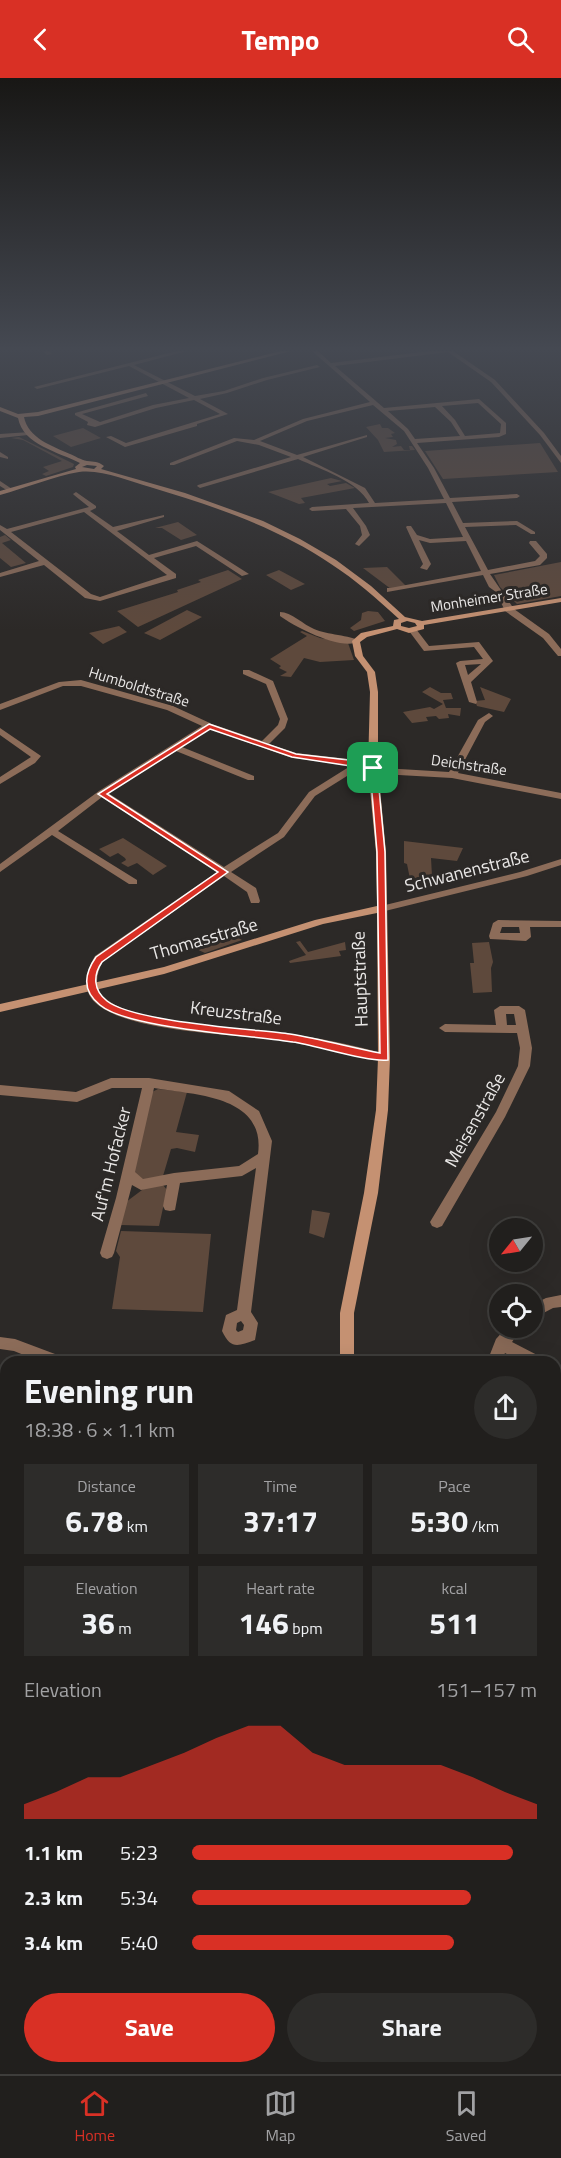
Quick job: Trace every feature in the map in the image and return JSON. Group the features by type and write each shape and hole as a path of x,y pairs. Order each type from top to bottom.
{"street":[{"path":"45,444 84,463 98,464 101,467 97,470"},
{"path":"172,464 222,444"},
{"path":"263,444 361,488 367,493 373,505"},
{"path":"200,486 338,444"},
{"path":"416,444 486,572 509,609 546,636 561,654"},
{"path":"547,444 544,447 558,469"},
{"path":"549,444 561,460"},
{"path":"0,454 6,458"},
{"path":"80,470 79,466 84,463"},
{"path":"0,492 80,470 97,470 236,512 292,536 353,575 403,619"},
{"path":"0,483 10,490"},
{"path":"476,488 484,498"},
{"path":"3,529 94,507 76,494"},
{"path":"312,509 518,496"},
{"path":"348,507 366,535 359,544"},
{"path":"3,529 96,600 173,576 85,510"},
{"path":"111,530 162,516"},
{"path":"461,525 520,521 532,533"},
{"path":"409,527 427,564 424,568"},
{"path":"414,536 430,541"},
{"path":"418,546 430,541 468,539"},
{"path":"149,557 197,543 245,574"},
{"path":"390,590 537,563 544,556 533,543"},
{"path":"0,575 45,562"},
{"name":"Monheimer Straße","path":"421,623 561,600"},
{"path":"283,614 309,632 332,639 356,641 364,635 397,627 413,631 419,629 421,623 403,619 396,624 397,627"},
{"path":"413,631 427,649 476,644 489,660"},
{"name":"Hauptstraße","path":"347,1356 347,1313 371,1193 382,1110 384,1058 381,852 373,768 373,683 371,672 358,654 356,641"},
{"path":"466,681 489,660"},
{"path":"473,702 460,663 489,660"},
{"path":"246,672 270,683 284,719 282,726 262,746"},
{"name":"Humboldtstraße","path":"0,706 62,684 81,682 170,708 209,726 295,756 360,764 373,768"},
{"path":"452,775 482,720 489,716"},
{"path":"0,869 50,830 102,794 209,726"},
{"path":"0,731 36,756 32,761 1,778"},
{"path":"175,747 251,778"},
{"path":"92,987 91,971 99,959 281,835 312,794 360,764"},
{"name":"Deichstraße","path":"373,768 381,771 452,775 561,796"},
{"path":"102,794 252,890 255,901"},
{"path":"50,830 133,882"},
{"name":"Schwanenstraße","path":"381,909 523,874 561,862"},
{"name":"Thomasstraße","path":"0,1008 191,963 351,912 381,909"},
{"path":"525,925 561,924"},
{"name":"Kreuzstraße","path":"92,987 104,1004 155,1020 294,1038 384,1058"},
{"path":"445,1028 523,1029 519,1010 500,1010 502,1028"},
{"name":"Meisenstraße","path":"437,1222 501,1114 524,1066 523,1029"},
{"path":"0,1090 77,1097 111,1083 149,1083 229,1096 255,1114 266,1141 244,1314"},
{"name":"Auf'm Hofacker","path":"107,1253 129,1175 138,1125 149,1083"},
{"path":"123,1198 141,1185 174,1178 242,1171 263,1157"},
{"path":"242,1171 261,1179"},
{"path":"129,1175 141,1185"},
{"path":"170,1206 174,1178"},
{"path":"543,1307 551,1302 561,1301"},
{"path":"496,1356 506,1338"},
{"path":"0,1343 15,1345 43,1356"},
{"path":"501,1344 524,1356"}],"shaded area":[{"path":"31,444 74,464 73,467 46,476 42,474 49,471 43,467 62,461"},
{"path":"380,444 397,444 392,447 401,446 404,450 410,450 409,446 412,446 415,450 384,452"},
{"path":"541,444 558,472 443,479 425,451"},
{"path":"331,478 342,481 327,484 330,486 346,483 355,488 301,498 305,503 299,504 268,492"},
{"path":"178,522 197,535 181,540 162,528 155,528"},
{"path":"5,535 11,540 2,543 26,563 11,567 0,558 0,537"},
{"path":"561,562 561,596 517,604 500,587 494,575"},
{"path":"387,567 406,586 391,589 363,568"},
{"path":"228,570 242,579 138,627 117,611 178,592 177,590 201,582 198,580"},
{"path":"279,570 305,584 291,590 266,575"},
{"path":"187,610 202,617 160,640 144,633"},
{"path":"378,612 385,621 354,631 350,628 361,620 362,613"},
{"path":"119,626 127,632 103,644 89,633"},
{"path":"300,632 320,638 348,643 354,660 320,662 304,658 291,677 280,676 287,672 270,659 307,636"},
{"path":"430,687 441,693 451,693 453,699 443,700 446,708 461,708 460,716 448,714 449,718 439,719 436,716 426,717 428,721 412,723 403,712 430,707 434,709 443,704 422,692"},
{"path":"480,687 511,699 504,712 477,706 475,701 485,700"},
{"path":"123,838 167,866 153,875 137,863 128,867 121,863 126,860 118,853 110,857 99,849"},
{"path":"404,841 463,848 457,861 431,858 432,876 410,879 407,864 404,863"},
{"path":"226,930 242,940 205,953 183,943 189,940 199,947"},
{"path":"300,941 308,952 345,942 346,950 339,951 341,956 290,963 289,961 306,955 296,942"},
{"path":"489,942 493,962 492,992 473,993 470,963 474,963 472,943"},
{"path":"158,1089 187,1092 176,1132 199,1135 195,1152 171,1149 163,1176 141,1180 133,1174 152,1092"},
{"path":"163,1185 167,1190 159,1226 121,1225 126,1202 146,1187"},
{"path":"312,1210 330,1213 324,1238 309,1233"},
{"path":"121,1231 211,1234 203,1312 112,1309 120,1257 116,1251"}],"route":[{"path":"209,726 295,756 366,764 373,768 381,852 384,1058 294,1038 155,1020 117,1010 104,1004 93,992 90,982 91,971 99,959 224,872 129,809 102,794 209,726"}]}
